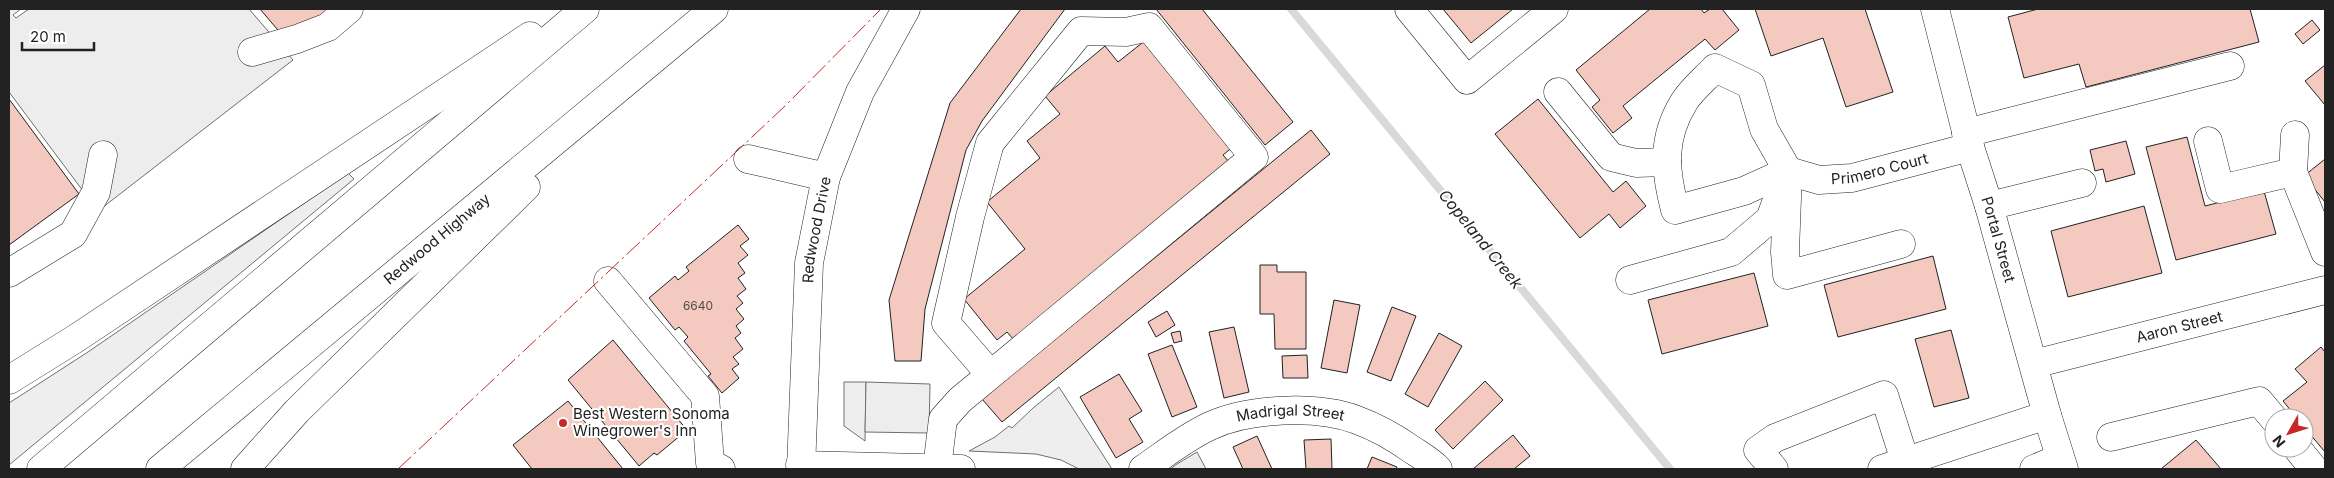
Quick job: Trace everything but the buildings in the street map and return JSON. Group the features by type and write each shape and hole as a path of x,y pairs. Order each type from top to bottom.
{"main road":[{"path":"252,52 297,39 328,27 349,9"},
{"path":"9,380 75,339 570,9"},
{"path":"41,469 585,9"},
{"name":"Redwood Highway","path":"160,469 714,9"},
{"name":"Redwood Drive","path":"800,467 809,264 826,177 860,92 906,9"},
{"path":"1409,9 1467,80 1554,9"},
{"name":"Portal Street","path":"1935,9 1968,140 1989,206 2062,464"},
{"path":"800,467 949,469 943,419 990,374 1254,156 1149,27 1126,32 1081,32 990,143 970,218 946,323 990,374"},
{"path":"245,469 297,411 666,49"},
{"name":"Primero Court","path":"1788,171 1819,180 1852,178 1968,140 2230,66"},
{"path":"1788,171 1744,191 1674,210 1667,178 1667,140 1684,102 1715,68 1751,85 1764,129 1788,171 1785,252 1787,275 1901,244"},
{"path":"1558,92 1611,157 1636,163 1667,162"},
{"path":"2295,135 2293,172 2325,252"},
{"path":"2208,141 2220,189 2293,172"},
{"path":"9,273 72,234 96,192 103,155"},
{"path":"748,159 826,177"},
{"path":"1630,280 1731,252 1770,219 1788,171"},
{"path":"1989,206 2082,183"},
{"path":"608,282 705,396 710,463 721,469"},
{"name":"Aaron Street","path":"2034,364 2325,290"},
{"path":"1774,469 1758,450 1775,438 1884,395 1893,465 2047,415"},
{"path":"2111,437 2259,401 2265,408"},
{"name":"Madrigal Street","path":"1143,469 1187,438 1212,425 1262,411 1310,411 1355,420 1393,437 1438,469"},
{"path":"2305,458 2314,469"},
{"path":"2034,469 2062,464"}],"shaded area":[{"path":"9,9 21,9 13,15 16,18 29,9 249,9 293,60 98,211 9,92"},
{"path":"348,173 354,179 9,465 9,403 88,352"},
{"path":"844,382 866,382 865,441 844,426"},
{"path":"866,382 930,384 929,433 865,432"},
{"path":"1059,387 1112,469 1079,469 1061,460 1036,454 969,451 995,437 1009,426 1012,428"},
{"path":"1197,452 1206,469 1170,469 1177,464"}],"waterway":[{"name":"Copeland Creek","path":"1291,9 1670,469"}],"power":[{"path":"398,469 785,106 881,9"}],"place":[{"name":"Best Western Sonoma Winegrower's Inn","path":"563,423"}]}
